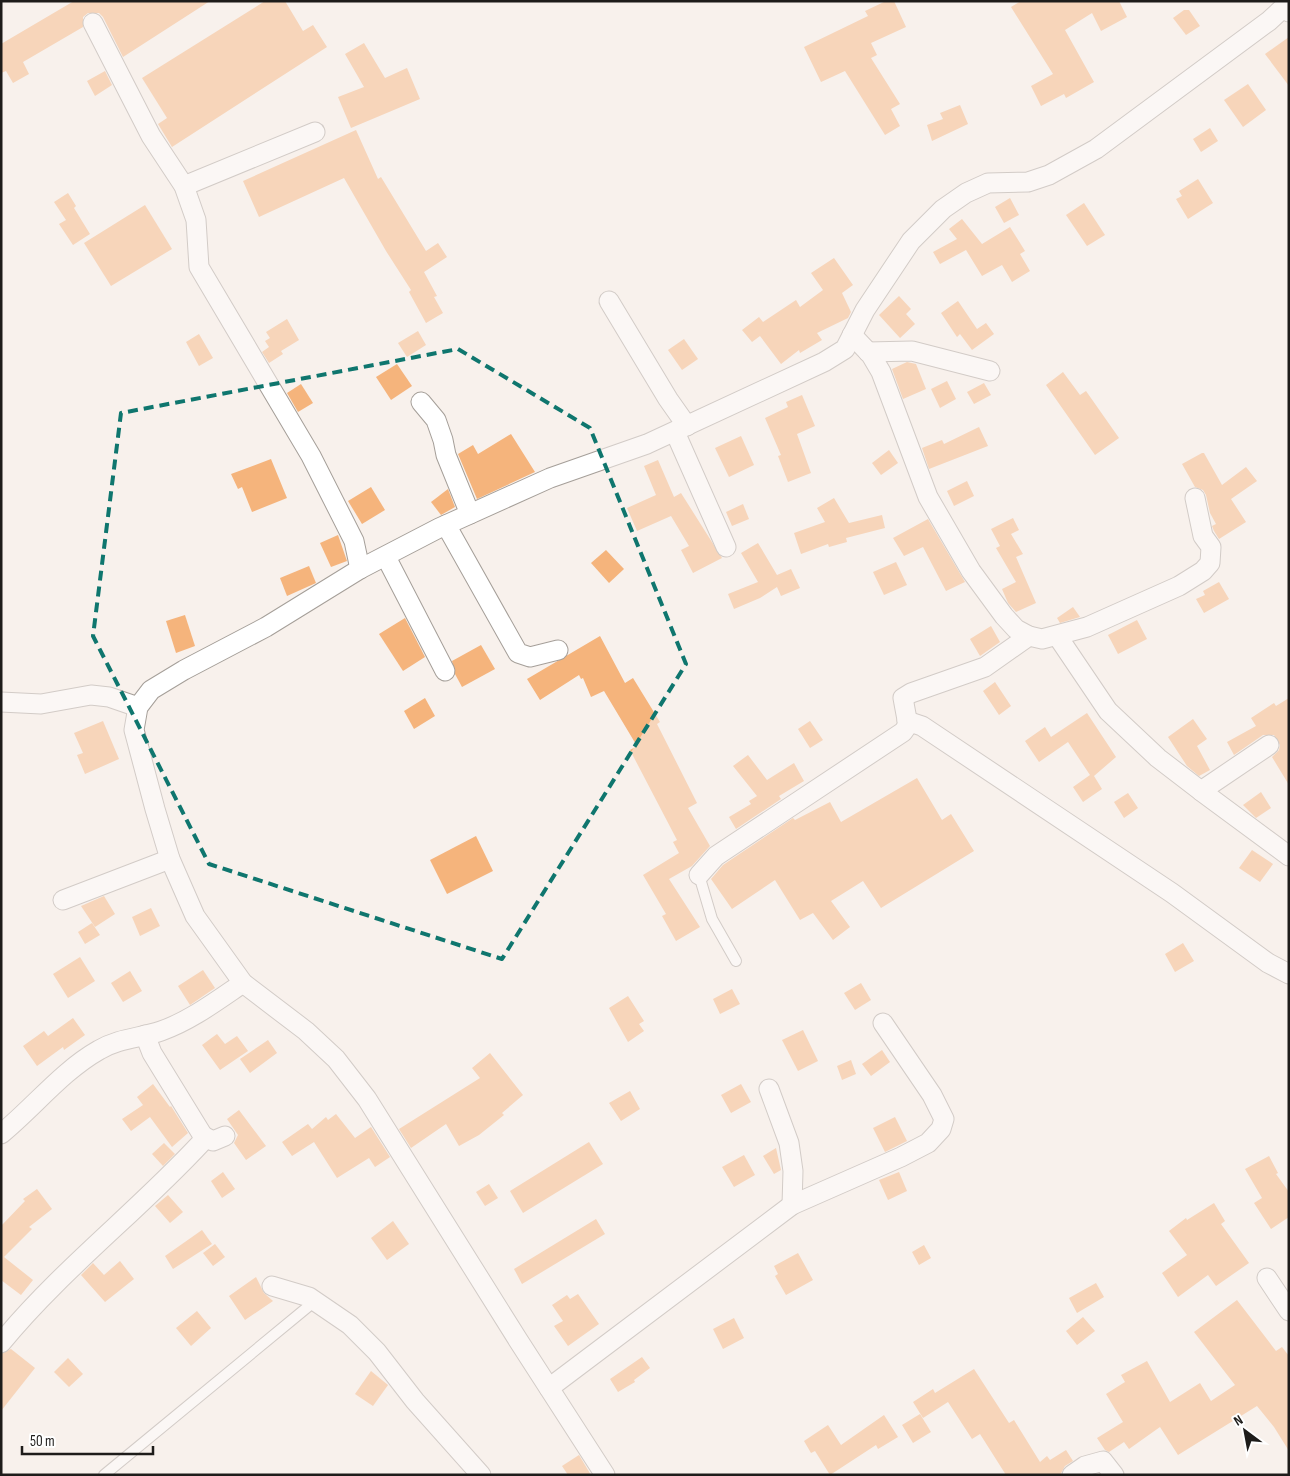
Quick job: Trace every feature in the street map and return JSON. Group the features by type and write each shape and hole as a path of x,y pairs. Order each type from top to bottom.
{"street":[{"path":"605,1475 367,1099 336,1059 306,1031 243,983 195,916 170,859 134,730 138,707 151,690 266,627 360,569 446,525 550,478 647,444 824,362 845,349 865,310 911,241 943,209 966,193 988,183 1028,182 1049,175 1096,149 1269,21 1284,7"},
{"path":"93,23 151,136 184,186 196,220 199,267 311,456 354,541 360,569"},
{"path":"184,186 315,132"},
{"path":"610,301 668,399 726,547"},
{"path":"852,335 868,352 881,372 933,506 971,571 1004,616 1016,629 1029,636 1042,639 1058,637 1087,627 1179,586 1203,571 1210,563 1211,547 1203,536 1195,498"},
{"path":"868,352 912,351 990,371"},
{"path":"421,402 436,420 444,440 446,455 470,514"},
{"path":"446,525 518,653 530,657 558,650"},
{"path":"386,557 445,671"},
{"path":"699,876 716,856 903,732 908,725 903,698 985,667 1029,636"},
{"path":"1058,637 1108,711 1158,758 1289,856"},
{"path":"1,702 40,704 91,695 109,698 138,707"},
{"path":"907,720 922,726 1172,893 1268,963 1289,974"},
{"path":"1200,791 1269,745"},
{"path":"63,900 170,859"},
{"path":"1,1134 67,1073 99,1050 123,1040 162,1031 186,1019 243,983"},
{"path":"549,1388 792,1205 901,1158 928,1143 941,1129 944,1119 932,1095 884,1023"},
{"path":"145,1036 152,1053 203,1136 213,1141 225,1136"},
{"path":"769,1089 789,1143 794,1171 792,1205"},
{"path":"1,1343 35,1304 183,1163 201,1143 203,1136"},
{"path":"1267,1278 1289,1311"},
{"path":"272,1286 309,1297 350,1325 481,1475"},
{"path":"1072,1475 1085,1466 1103,1461 1114,1475"}],"lane":[{"path":"699,876 712,919 736,961"},
{"path":"104,1475 315,1301"}],"highlighted area":[{"path":"458,349 590,428 686,664 502,959 209,864 93,636 121,413"}],"building":[{"path":"74,1 210,1 123,57 103,17 99,13 88,13 83,17 83,27 23,62 29,74 13,83 6,71 1,73 1,44"},
{"path":"265,1 285,1 303,31 313,25 327,47 172,147 158,124 167,118 142,78"},
{"path":"886,1 894,1 906,27 871,43 877,55 871,58 900,104 891,109 900,126 885,135 845,71 821,82 804,47 868,16 865,11"},
{"path":"1021,1 1119,1 1127,17 1101,31 1092,13 1065,30 1094,82 1066,98 1064,94 1041,106 1031,86 1053,74 1011,7"},
{"path":"1184,10 1189,10 1200,26 1186,35 1173,18"},
{"path":"1289,37 1289,86 1265,54"},
{"path":"364,43 385,78 407,68 420,99 351,128 338,97 364,87 345,54"},
{"path":"105,71 112,85 95,96 87,81"},
{"path":"1248,84 1266,110 1243,127 1224,100"},
{"path":"960,105 968,124 932,141 927,125 943,119 940,113"},
{"path":"1210,128 1218,141 1201,152 1193,139"},
{"path":"356,130 378,179 381,177 426,251 438,243 447,257 424,272 437,296 434,297 443,313 426,323 409,292 411,290 344,178 259,217 243,181"},
{"path":"1198,179 1213,203 1188,219 1176,199 1182,196 1179,191"},
{"path":"68,193 76,206 74,208 90,234 73,245 59,224 66,220 54,202"},
{"path":"1010,198 1019,215 1004,223 995,207"},
{"path":"1084,203 1105,235 1087,246 1066,215"},
{"path":"145,205 172,249 111,286 84,243"},
{"path":"962,219 982,244 1010,227 1025,251 1020,254 1030,271 1012,282 1002,265 982,276 966,250 940,264 933,252 957,239 949,229"},
{"path":"834,258 853,285 842,293 851,312 848,318 817,333 822,340 800,353 799,350 781,364 760,336 752,342 742,330 759,317 763,322 796,300 800,307 823,290 811,273"},
{"path":"899,296 911,309 906,314 915,324 900,338 879,315"},
{"path":"958,301 977,329 986,323 994,334 972,350 960,334 957,337 941,313"},
{"path":"287,319 299,340 281,351 283,354 269,363 262,352 269,347 265,341 270,338 266,332"},
{"path":"418,331 426,345 407,357 398,343"},
{"path":"199,334 213,358 199,366 186,342"},
{"path":"684,339 698,359 682,370 668,350"},
{"path":"907,362 916,364 926,389 903,399 892,369"},
{"path":"397,364 412,386 391,400 376,377"},
{"path":"1063,372 1080,395 1086,391 1119,438 1095,455 1046,385"},
{"path":"947,381 956,399 940,408 931,389"},
{"path":"984,383 991,395 974,404 967,392"},
{"path":"301,384 313,403 298,412 287,393"},
{"path":"802,395 815,426 797,434 811,473 788,482 778,456 781,455 765,418 788,407 786,402"},
{"path":"979,427 988,446 929,469 922,448 942,440 944,444"},
{"path":"511,434 535,472 477,499 458,454 473,445 478,454"},
{"path":"741,436 754,465 729,477 715,448"},
{"path":"889,450 898,463 881,475 872,463"},
{"path":"1204,453 1222,485 1246,467 1257,481 1231,499 1246,522 1219,539 1212,526 1216,524 1210,513 1206,495 1203,490 1195,487 1182,464"},
{"path":"271,459 287,498 252,512 242,487 238,489 231,474"},
{"path":"658,460 674,497 681,493 722,558 693,573 681,550 689,546 671,516 637,531 627,508 656,495 644,466"},
{"path":"967,481 974,496 954,506 947,491"},
{"path":"371,487 385,510 362,524 348,501"},
{"path":"448,489 455,507 441,515 431,502"},
{"path":"834,498 849,523 882,515 885,528 846,538 847,542 829,547 828,544 801,554 794,533 825,522 817,508"},
{"path":"743,504 749,519 732,526 726,512"},
{"path":"1013,518 1019,530 1011,534 1023,554 1016,557 1036,603 1016,612 1008,603 1002,589 1016,582 996,548 1000,546 991,529"},
{"path":"928,519 965,582 946,591 923,547 904,556 893,538"},
{"path":"338,535 347,561 331,567 320,543"},
{"path":"758,543 777,575 791,569 800,588 781,596 777,587 760,598 734,609 728,594 758,582 741,553"},
{"path":"606,550 624,569 609,583 591,563"},
{"path":"896,562 907,585 884,595 873,572"},
{"path":"309,566 316,583 287,596 280,578"},
{"path":"1219,582 1229,599 1204,613 1196,599 1205,595 1203,591"},
{"path":"1073,607 1080,617 1060,623 1057,618"},
{"path":"185,615 195,646 176,653 166,621"},
{"path":"405,618 425,657 403,671 379,634"},
{"path":"1137,620 1147,639 1118,654 1108,635"},
{"path":"991,626 1000,642 980,656 970,639"},
{"path":"600,636 625,683 633,678 660,722 657,724 697,803 688,808 710,846 692,866 669,879 700,927 676,941 662,916 666,914 643,875 679,853 673,842 677,840 630,750 637,746 604,691 591,697 583,678 581,679 579,675 540,700 527,679"},
{"path":"481,645 495,669 462,687 455,674 452,661"},
{"path":"995,682 1011,706 999,715 983,691"},
{"path":"425,698 435,716 414,729 404,711"},
{"path":"1289,698 1289,785 1272,757 1279,750 1280,745 1274,735 1263,735 1234,755 1227,742 1256,726 1251,718 1274,703 1276,706"},
{"path":"1087,713 1116,757 1094,776 1102,789 1083,802 1073,787 1090,775 1068,742 1039,762 1025,741 1045,727 1051,737"},
{"path":"1193,719 1207,739 1197,746 1210,770 1199,776 1187,766 1168,737"},
{"path":"103,721 119,759 85,774 77,755 83,753 74,733"},
{"path":"810,721 823,740 810,748 798,729"},
{"path":"748,755 767,780 794,763 804,781 779,796 781,799 736,829 729,817 751,804 749,801 757,796 733,766"},
{"path":"917,778 942,820 951,814 974,851 881,908 863,881 831,901 850,927 833,940 813,913 800,920 775,880 732,909 711,879 723,865 793,818 795,820 830,802 841,822"},
{"path":"1261,792 1271,808 1256,818 1243,805"},
{"path":"1128,793 1138,808 1124,818 1114,802"},
{"path":"476,836 493,871 447,894 430,860"},
{"path":"1252,850 1273,864 1260,882 1239,868"},
{"path":"104,896 115,914 95,927 81,906"},
{"path":"151,908 160,926 140,936 132,917"},
{"path":"92,923 100,935 85,944 78,932"},
{"path":"1183,943 1194,961 1175,972 1165,954"},
{"path":"80,957 95,981 68,998 53,974"},
{"path":"203,970 215,988 190,1005 178,986"},
{"path":"130,971 142,991 123,1002 111,983"},
{"path":"861,983 871,1000 855,1010 844,993"},
{"path":"732,989 740,1004 720,1014 713,999"},
{"path":"628,996 644,1021 639,1024 644,1031 628,1042 609,1008"},
{"path":"73,1018 85,1035 64,1050 63,1047 37,1066 23,1046 44,1031 48,1036"},
{"path":"803,1030 818,1061 798,1071 782,1040"},
{"path":"217,1034 225,1044 237,1036 248,1051 220,1070 202,1045"},
{"path":"268,1040 277,1053 250,1073 240,1059"},
{"path":"882,1050 890,1062 871,1076 862,1064"},
{"path":"490,1053 523,1095 502,1113 504,1115 479,1135 459,1146 446,1124 411,1148 399,1129 480,1078 472,1068"},
{"path":"851,1060 856,1074 842,1080 837,1066"},
{"path":"153,1084 171,1106 188,1133 172,1147 150,1117 131,1131 122,1119 143,1105 137,1097"},
{"path":"741,1084 751,1102 731,1113 721,1095"},
{"path":"630,1091 640,1109 621,1121 609,1103"},
{"path":"239,1110 266,1146 246,1160 234,1143 238,1135 227,1119"},
{"path":"336,1114 355,1138 371,1127 390,1157 375,1167 369,1158 337,1178 314,1142 292,1156 282,1142 308,1124 312,1129 326,1117 328,1120"},
{"path":"895,1117 907,1141 885,1152 873,1128"},
{"path":"589,1142 603,1164 523,1213 510,1191"},
{"path":"164,1143 175,1154 163,1166 152,1154"},
{"path":"776,1148 781,1170 774,1174 763,1156"},
{"path":"744,1155 755,1175 734,1187 722,1167"},
{"path":"1269,1156 1278,1173 1276,1174 1289,1192 1289,1217 1271,1229 1254,1203 1262,1198 1245,1169"},
{"path":"223,1172 235,1189 222,1198 211,1181"},
{"path":"899,1172 907,1191 888,1200 879,1180"},
{"path":"489,1184 498,1198 485,1206 476,1192"},
{"path":"37,1189 52,1209 29,1227 32,1229 4,1257 33,1280 21,1295 1,1280 1,1226 25,1201 23,1199"},
{"path":"168,1195 183,1212 170,1223 155,1206"},
{"path":"1214,1203 1225,1221 1221,1224 1249,1263 1216,1286 1208,1275 1178,1297 1162,1273 1187,1255 1169,1231 1186,1218 1187,1220"},
{"path":"596,1219 605,1234 522,1284 514,1269"},
{"path":"393,1221 409,1244 387,1260 371,1238"},
{"path":"202,1230 212,1244 173,1269 165,1256"},
{"path":"215,1244 225,1257 213,1266 203,1253"},
{"path":"924,1245 931,1258 919,1265 912,1252"},
{"path":"798,1253 813,1280 786,1295 775,1276 778,1274 774,1266"},
{"path":"120,1261 134,1279 105,1302 81,1275 93,1263 104,1275"},
{"path":"256,1277 264,1293 273,1301 245,1320 229,1296"},
{"path":"1096,1283 1104,1297 1077,1313 1069,1298"},
{"path":"578,1294 599,1324 568,1346 554,1326 563,1321 552,1305 567,1295 570,1299"},
{"path":"1237,1300 1276,1351 1282,1347 1289,1356 1289,1451 1274,1427 1257,1406 1178,1455 1160,1427 1129,1449 1124,1442 1109,1452 1105,1450 1097,1438 1123,1422 1106,1394 1125,1382 1121,1375 1147,1361 1170,1402 1200,1383 1211,1401 1235,1385 1194,1332"},
{"path":"197,1311 211,1328 191,1346 176,1328"},
{"path":"1083,1317 1095,1331 1077,1345 1066,1331"},
{"path":"734,1318 744,1338 723,1349 713,1329"},
{"path":"11,1349 35,1368 1,1411 1,1354"},
{"path":"642,1357 650,1368 634,1380 635,1382 618,1392 610,1379"},
{"path":"68,1358 83,1374 69,1387 54,1372"},
{"path":"974,1369 1009,1423 1014,1420 1040,1462 1047,1456 1050,1460 1066,1450 1073,1461 1065,1466 1060,1475 1006,1475 980,1434 972,1439 948,1402 923,1418 913,1402 933,1389 935,1393"},
{"path":"371,1371 388,1385 373,1406 355,1394"},
{"path":"920,1414 931,1432 913,1443 902,1425"},
{"path":"884,1415 898,1437 878,1449 876,1445 830,1475 815,1451 811,1453 804,1441 828,1425 841,1445"},
{"path":"579,1455 591,1475 568,1475 562,1466"}]}
